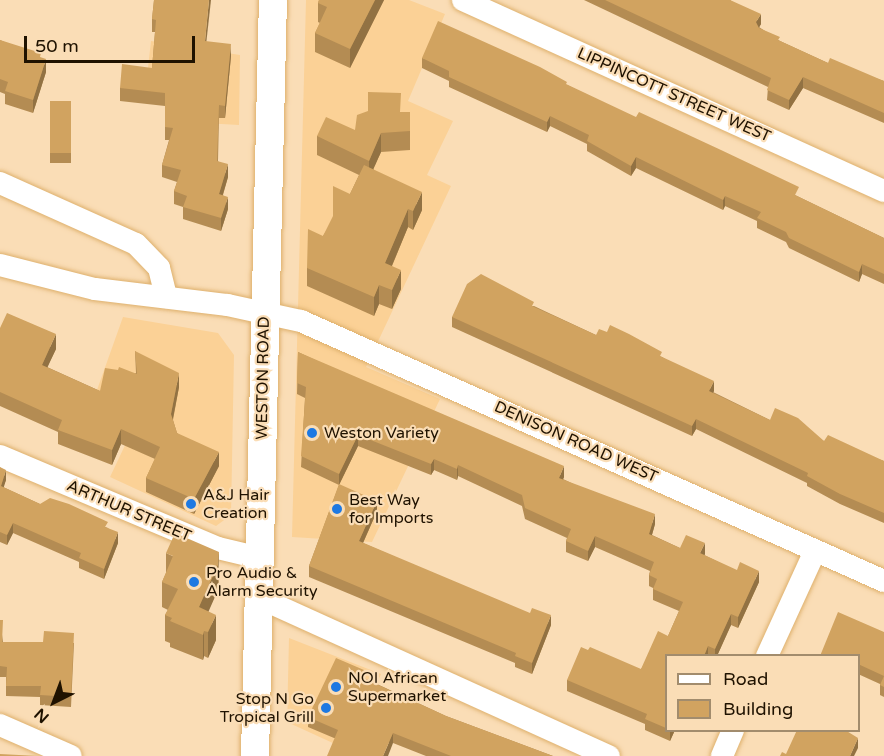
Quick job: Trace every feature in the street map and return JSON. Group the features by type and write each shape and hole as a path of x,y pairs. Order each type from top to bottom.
{"main road":[{"name":"WESTON ROAD","path":"255,756 273,0"}],"street":[{"name":"LIPPINCOTT STREET WEST","path":"463,0 884,191"},
{"path":"0,183 136,244 159,268 166,297"},
{"name":"DENISON ROAD WEST","path":"0,265 95,290 166,297 264,313 339,334 884,581"},
{"name":"ARTHUR STREET","path":"0,456 218,548 260,558"},
{"path":"768,654 814,551"},
{"path":"260,598 609,756"},
{"path":"0,725 71,756"},
{"path":"722,756 732,732"}],"shaded area":[{"path":"306,0 409,0 445,14 408,101 453,121 427,175 451,186 366,367 440,399 372,542 292,537"},
{"path":"151,41 240,55 239,125 168,121 172,74 148,68"},
{"path":"123,317 218,333 234,355 231,515 216,526 110,477 128,439 92,404"},
{"path":"289,638 381,674 346,749 287,722"}],"building":[{"path":"154,0 209,0 205,41 231,44 225,106 219,105 217,161 228,164 219,194 228,197 221,218 183,207 187,196 174,191 181,170 162,165 173,128 165,127 165,93 120,88 122,64 152,68 156,20 152,19"},
{"path":"319,0 375,0 350,49 315,33 327,7 318,3"},
{"path":"605,0 730,0 761,14 756,22 759,28 780,37 778,40 828,63 830,58 884,81 884,113 803,77 789,100 767,90 771,78"},
{"path":"438,21 540,67 567,82 566,84 636,117 639,112 799,187 795,195 884,238 884,274 862,264 859,272 789,238 786,232 757,218 761,212 725,196 723,200 636,157 631,166 587,141 589,135 550,116 547,122 449,77 449,71 422,58"},
{"path":"0,40 41,53 40,57 46,59 33,100 5,91 8,82 0,79"},
{"path":"368,92 401,93 400,112 410,112 410,131 381,133 369,161 317,136 326,117 355,130 357,115 368,111"},
{"path":"50,101 71,101 71,153 50,153"},
{"path":"364,165 422,192 413,211 408,209 385,263 401,270 392,290 379,285 374,297 307,268 308,229 323,236 333,216 333,186 350,194"},
{"path":"481,274 534,302 532,306 596,335 599,329 607,332 610,325 629,334 662,352 660,356 714,381 709,391 770,420 775,408 798,418 824,441 828,435 884,461 884,513 840,494 807,476 808,473 696,419 692,426 452,317 467,284"},
{"path":"7,313 56,334 42,365 100,391 105,368 118,370 119,367 137,374 135,351 179,373 171,414 177,433 219,452 194,499 146,478 160,447 121,429 112,450 58,430 62,420 0,392 0,328"},
{"path":"298,352 564,466 559,478 655,514 649,534 680,548 686,535 705,543 700,553 737,570 740,562 759,571 738,617 731,614 715,649 708,646 705,654 665,654 665,728 645,719 647,714 567,680 581,647 588,650 590,647 641,669 658,631 668,636 683,602 653,589 657,579 649,575 654,562 595,536 588,551 566,541 571,529 525,508 522,495 458,465 457,469 434,459 431,464 358,435 339,474 301,456 306,387 297,383"},
{"path":"0,467 6,470 1,486 40,504 50,498 69,504 108,522 105,527 118,532 104,569 79,558 81,553 13,523 7,535 0,532"},
{"path":"339,484 377,501 359,541 530,613 532,608 551,615 532,663 515,656 516,653 309,566"},
{"path":"175,533 219,552 218,565 199,607 216,615 208,632 204,631 203,635 170,621 172,618 165,615 178,589 162,582 173,556 166,553"},
{"path":"838,612 884,632 884,676 860,665 860,654 821,654"},
{"path":"0,620 3,620 2,642 43,642 44,631 74,633 71,697 40,695 41,686 6,686 7,667 0,666"},
{"path":"336,658 364,670 361,677 446,716 553,756 451,756 393,733 383,756 327,756 338,730 308,717"},
{"path":"796,732 848,732 858,738 850,756 780,756 782,752 786,754"},
{"path":"0,754 38,756 0,756"}],"place":[{"name":"Weston Variety","path":"312,433"},
{"name":"A&J Hair Creation","path":"191,504"},
{"name":"Best Way for Imports","path":"337,509"},
{"name":"Pro Audio & Alarm Security","path":"194,582"},
{"name":"NOI African Supermarket","path":"336,687"},
{"name":"Stop N Go Tropical Grill","path":"326,708"}]}
